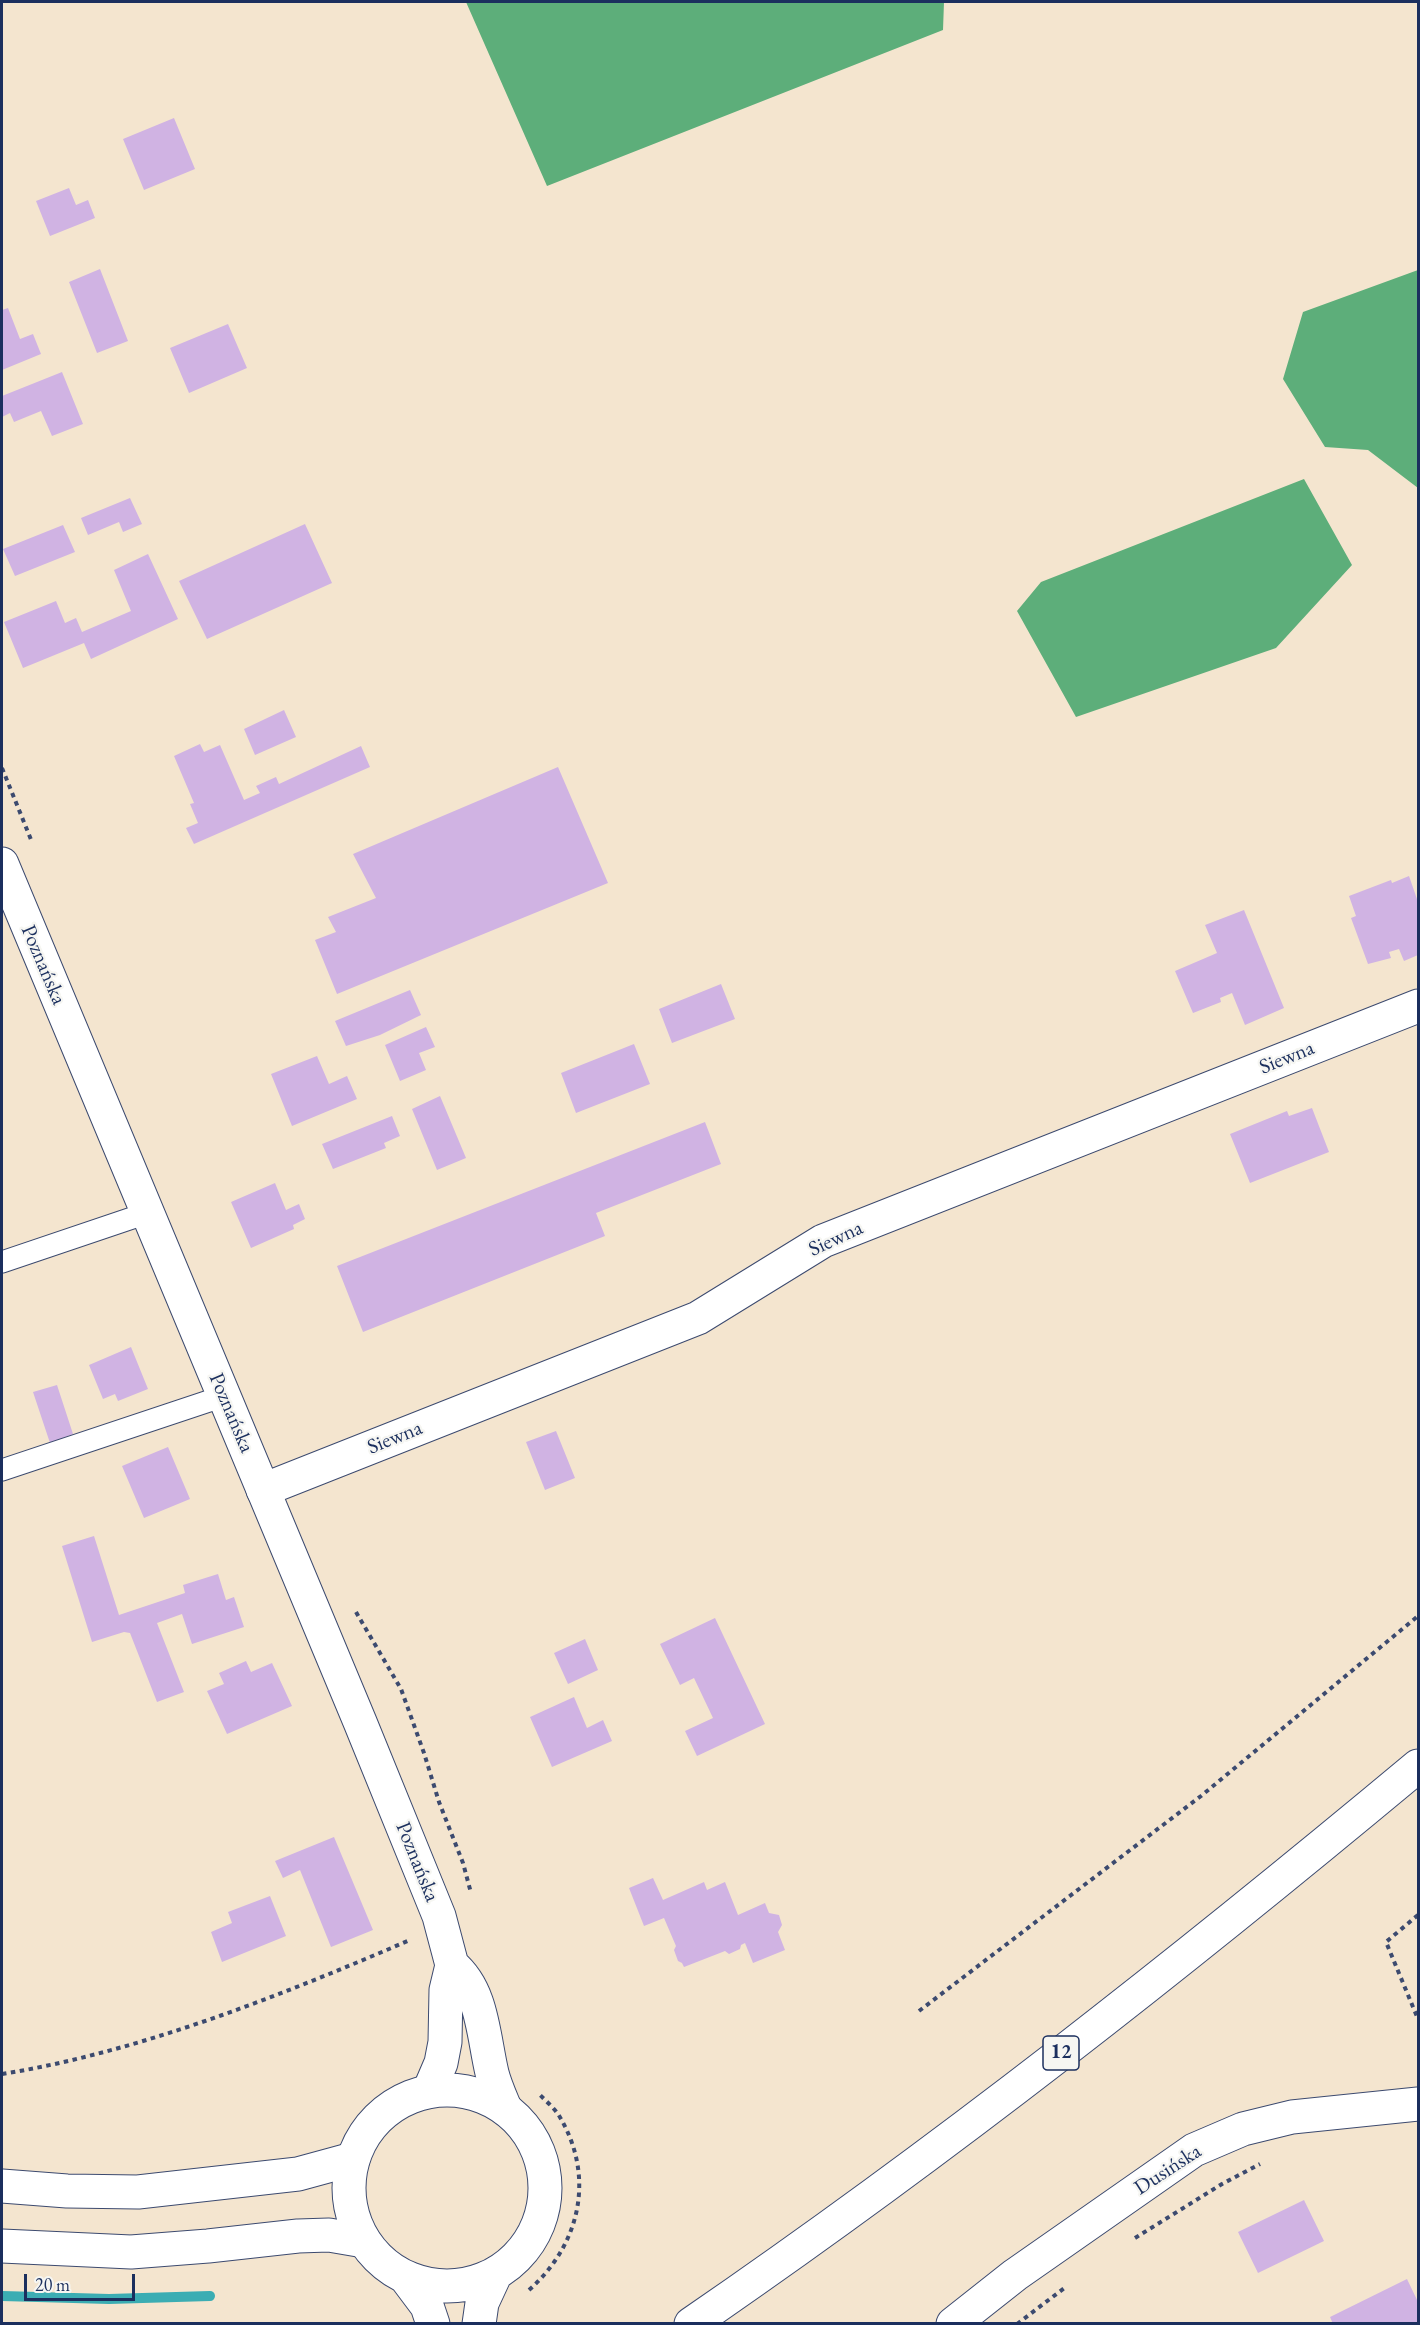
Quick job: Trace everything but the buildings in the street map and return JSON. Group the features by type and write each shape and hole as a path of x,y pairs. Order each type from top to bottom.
{"street":[{"name":"Poznańska","path":"2,864 360,1722 442,1928 452,1965 446,1990 445,2042 441,2063 429,2091"},
{"name":"Siewna","path":"263,1490 698,1318 824,1241 1419,1006"},
{"name":"12","path":"691,2324 766,2272 1024,2082 1317,1850 1419,1766"},
{"name":"Poznańska","path":"452,1965 462,1973 472,1988 495,2085 505,2108"},
{"path":"406,2278 451,2287 473,2283 495,2275 514,2261 529,2243 540,2222 545,2200 545,2173 538,2148 524,2126 505,2108 481,2095 455,2090 429,2091 403,2099 381,2115 364,2135 352,2159 348,2187 352,2215 364,2241 375,2256 406,2278 427,2306 432,2324"},
{"name":"Dusińska","path":"953,2324 1015,2275 1194,2150 1243,2129 1292,2117 1419,2103"},
{"path":"2,2186 67,2192 138,2192 298,2174 352,2159"},
{"path":"2,2246 131,2252 298,2236 329,2235 364,2241"},
{"path":"479,2324 482,2303 495,2275"}],"lane":[{"path":"2,1262 147,1213"},
{"path":"2,1470 224,1396"}],"path":[{"path":"919,2011 1201,1796 1419,1616"},
{"path":"1419,1915 1386,1942 1419,2019"},
{"path":"2,2074 52,2066 172,2031 332,1974 442,1928"},
{"path":"1130,2241 1222,2184 1259,2164 1270,2161"},
{"path":"1017,2324 1072,2282"}],"green space":[{"path":"466,2 944,2 943,30 547,186"},
{"path":"1418,270 1418,488 1368,450 1325,447 1283,379 1303,312"},
{"path":"1304,479 1352,565 1276,648 1076,717 1017,611 1041,582"}],"waterway":[{"path":"2,2296 109,2299 210,2296"}]}
